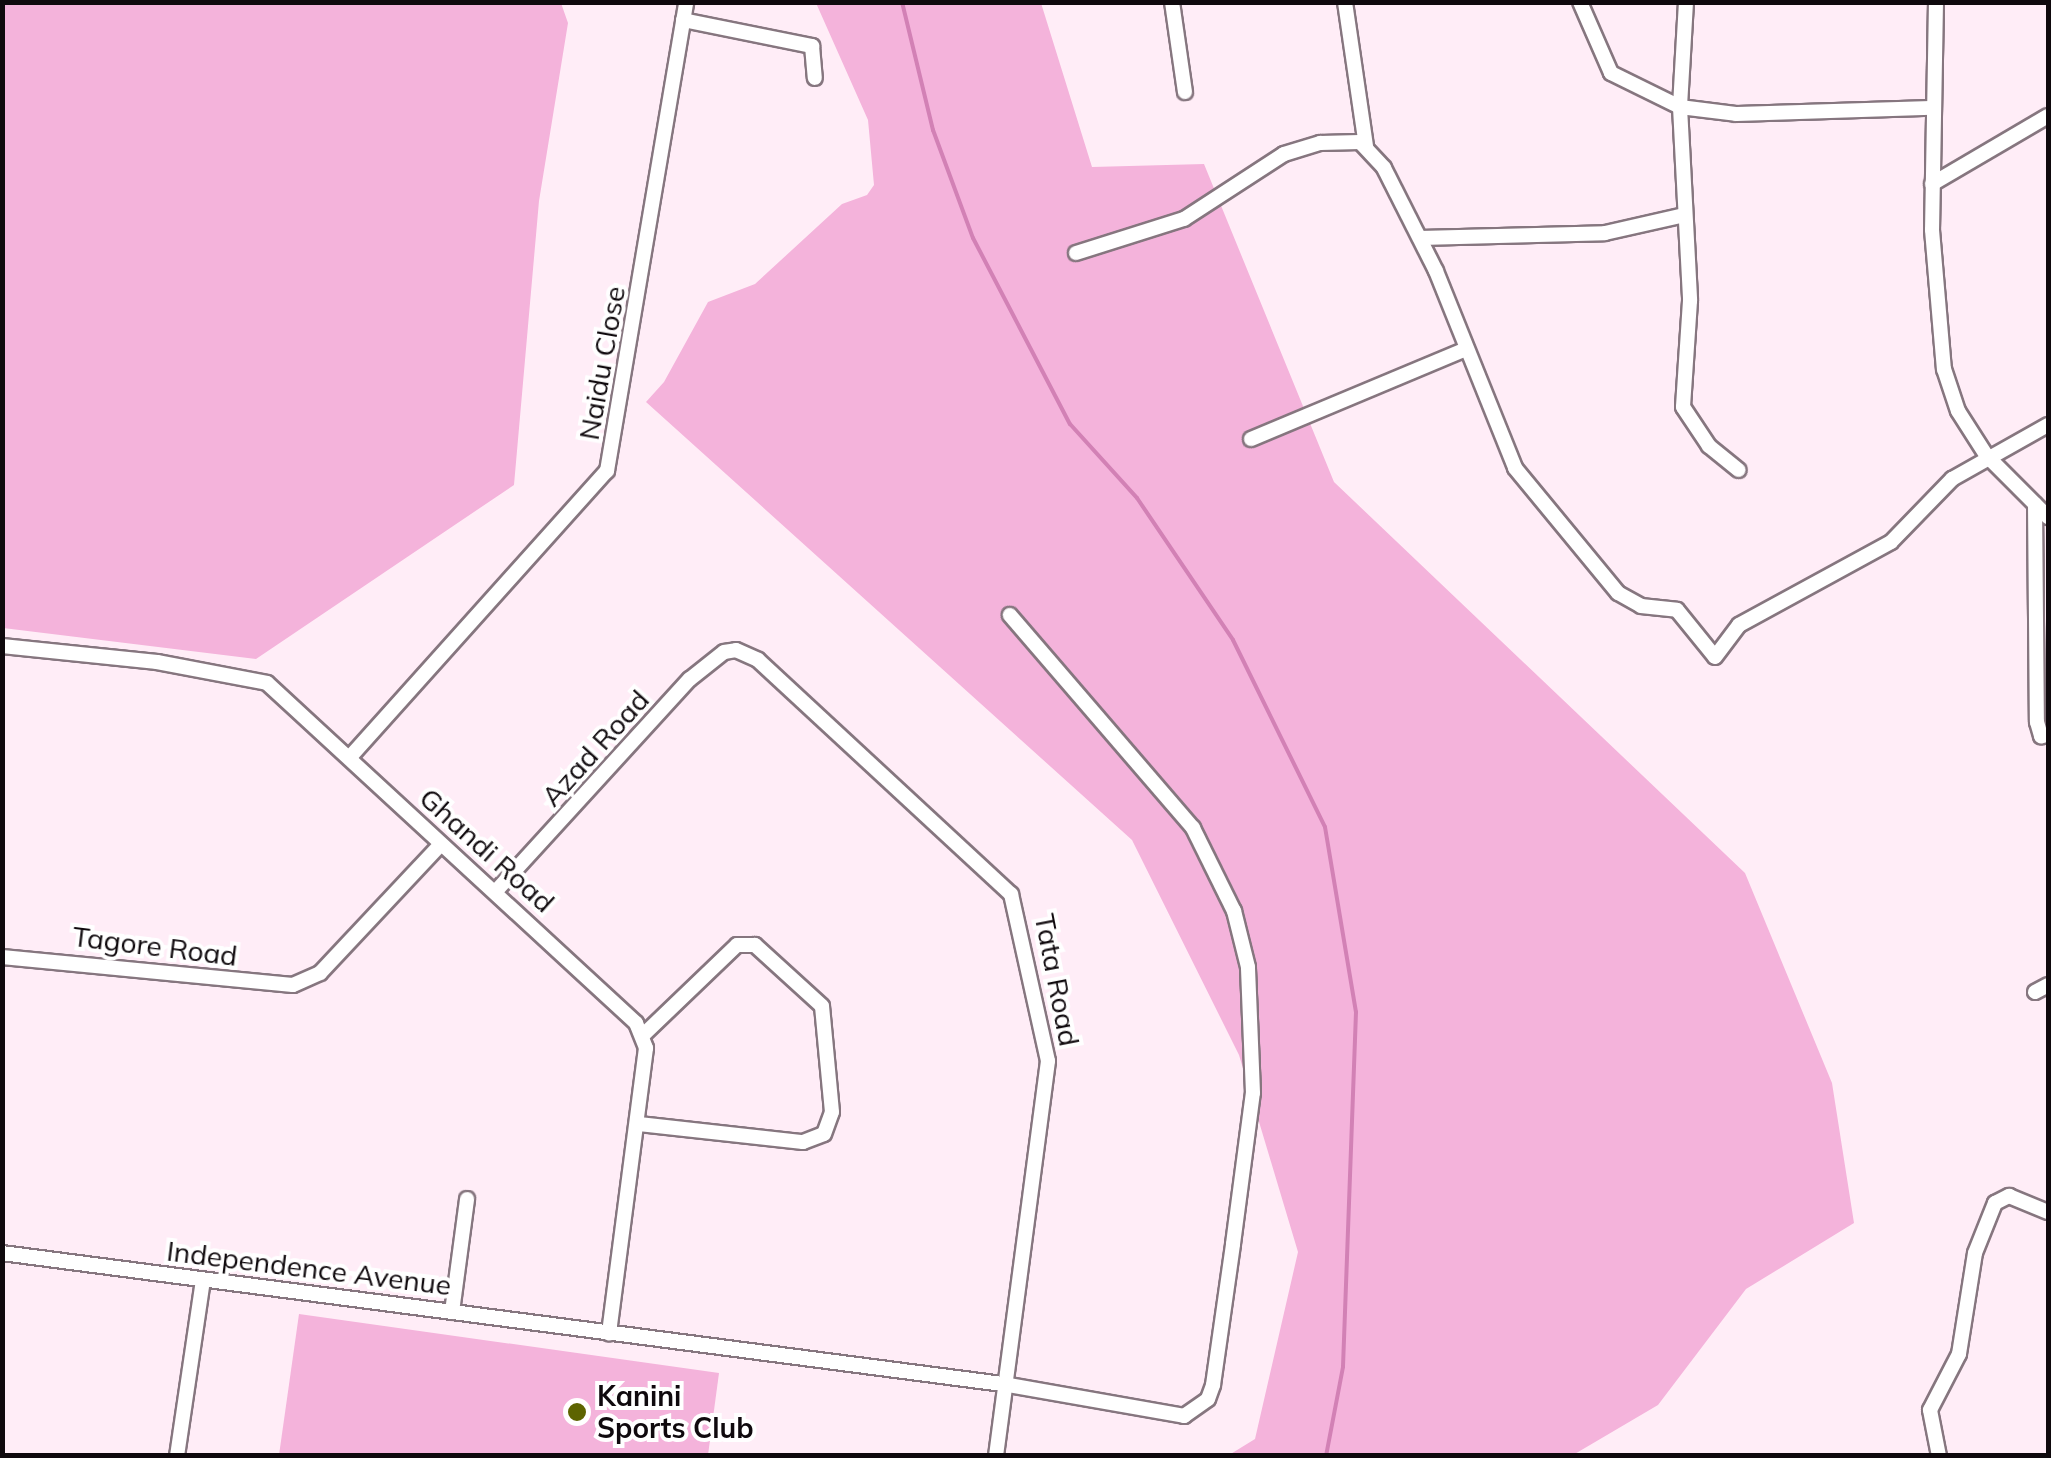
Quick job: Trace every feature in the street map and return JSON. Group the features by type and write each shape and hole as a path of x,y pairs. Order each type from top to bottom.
{"street":[{"name":"Naidu Close","path":"350,757 607,471 686,2"},
{"path":"1172,2 1186,92"},
{"path":"1346,2 1366,146 1420,238 1515,468 1618,593 1642,606 1677,610 1715,657 1739,625 1891,542 1952,479 1986,456 2048,425"},
{"path":"1580,2 1612,73 1680,107 1736,114 1932,108"},
{"path":"1686,2 1680,107 1690,301 1684,406 1710,446 1739,470"},
{"path":"1936,2 1932,184 1941,354 1958,411 1986,456 2048,517"},
{"path":"684,20 812,46 815,78"},
{"path":"1932,184 2048,116"},
{"path":"1076,253 1184,219 1284,154 1343,139 1366,146"},
{"path":"1420,238 1605,233 1684,216"},
{"path":"1251,439 1466,349"},
{"path":"2035,504 2037,722 2042,736 2048,735"},
{"name":"Independence Avenue","path":"2,1253 1003,1384 1184,1416 1208,1399 1254,1093 1255,1032 1234,911 1193,828 1010,616"},
{"name":"Ghandi Road","path":"2,646 256,678 350,757 440,845 497,890 643,1034"},
{"name":"Tata Road","path":"736,650 758,660 1014,898 1048,1061 996,1456"},
{"name":"Azad Road","path":"497,890 690,679 724,652 736,650"},
{"name":"Tagore Road","path":"2,956 281,986 302,982 320,973 440,845"},
{"path":"609,1334 639,1124 643,1034 737,945 754,946 822,1006 832,1112 824,1134 803,1142 639,1124"},
{"path":"1938,1456 1930,1410 1959,1354 1974,1253 1995,1203 2009,1196 2048,1212"},
{"path":"452,1312 467,1200"},
{"path":"177,1456 203,1280"}],"shaded area":[{"path":"2,3 561,3 568,23 539,201 514,485 256,659 3,628"},
{"path":"816,3 1041,3 1092,167 1204,164 1334,482 1745,873 1832,1083 1854,1223 1746,1289 1658,1405 1573,1455 1229,1455 1255,1439 1298,1252 1239,1055 1132,840 646,402 664,382 708,302 755,284 842,204 867,195 874,185 868,120"},
{"path":"299,1314 719,1373 708,1455 279,1455"}],"waterway":[{"path":"902,2 933,130 973,238 1070,424 1137,498 1233,640 1325,827 1356,1012 1343,1367 1326,1456"}],"place":[{"name":"Kanini Sports Club","path":"577,1412"}]}
